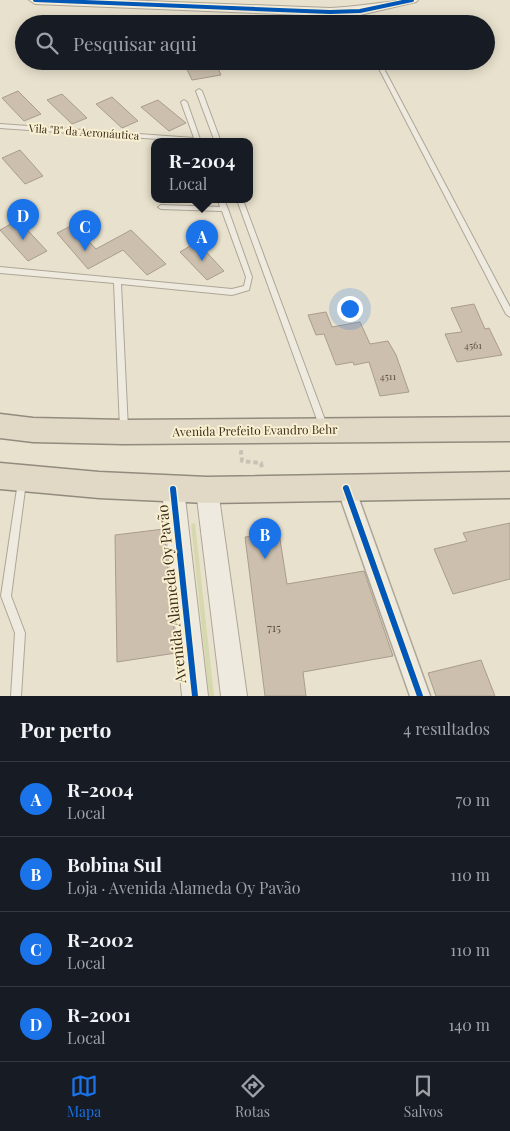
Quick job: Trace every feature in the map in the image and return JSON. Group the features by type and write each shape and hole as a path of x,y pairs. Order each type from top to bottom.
{"highway":[{"name":"Avenida Prefeito Evandro Behr","path":"0,426 33,430 124,432 510,428"},
{"path":"12,477 207,490 510,485"}],"street":[{"path":"35,0 330,12 360,11 412,0"},
{"path":"346,488 420,696"},
{"name":"Avenida Alameda Oy Pavão","path":"173,489 195,696"},
{"path":"207,490 234,696"}],"lane":[{"path":"382,70 510,314"},
{"path":"199,91 217,138"},
{"name":"Vila \"B\" da Aeronáutica","path":"184,102 197,138"},
{"name":"Vila \"B\" da Aeronáutica","path":"0,126 158,138"},
{"path":"0,270 232,292 247,288 249,277 222,203"},
{"path":"241,203 326,430"},
{"path":"161,207 225,209"},
{"path":"117,281 124,432"},
{"path":"12,477 6,596 20,633 16,696"}],"path":[{"path":"250,452 241,452 242,461 262,462 262,488"}],"green space":[{"path":"195,523 214,696 209,696 191,524"}],"building":[{"path":"187,70 219,70 221,75 192,80"},
{"path":"18,91 41,114 24,121 2,98"},
{"path":"62,94 87,118 72,124 47,100"},
{"path":"112,97 138,121 122,128 96,104"},
{"path":"158,100 186,123 169,131 141,107"},
{"path":"20,150 43,176 25,184 2,158"},
{"path":"18,220 47,251 28,261 0,230"},
{"path":"73,225 96,249 131,230 166,264 147,275 123,250 88,269 57,233"},
{"path":"197,242 224,271 207,280 180,252"},
{"path":"474,304 485,329 489,328 502,355 457,362 445,334 462,332 451,308"},
{"path":"326,312 332,327 360,322 370,344 388,341 396,355 409,392 380,396 369,362 354,365 353,362 336,365 324,334 316,335 308,315"},
{"path":"510,523 510,579 453,594 434,549 467,541 463,533"},
{"path":"164,529 176,653 117,662 115,535"},
{"path":"279,533 287,584 364,571 393,656 303,672 306,696 265,696 245,537"},
{"path":"481,660 495,696 436,696 428,673"}],"cycle path":[{"path":"35,0 330,12 360,11 412,0"},
{"path":"346,488 420,696"},
{"path":"173,489 195,696"}],"place":[{"name":"R-2001","path":"23,240"},
{"name":"R-2002","path":"85,251"},
{"name":"R-2004","path":"202,261"},
{"name":"Bobina Sul","path":"265,559"}]}
